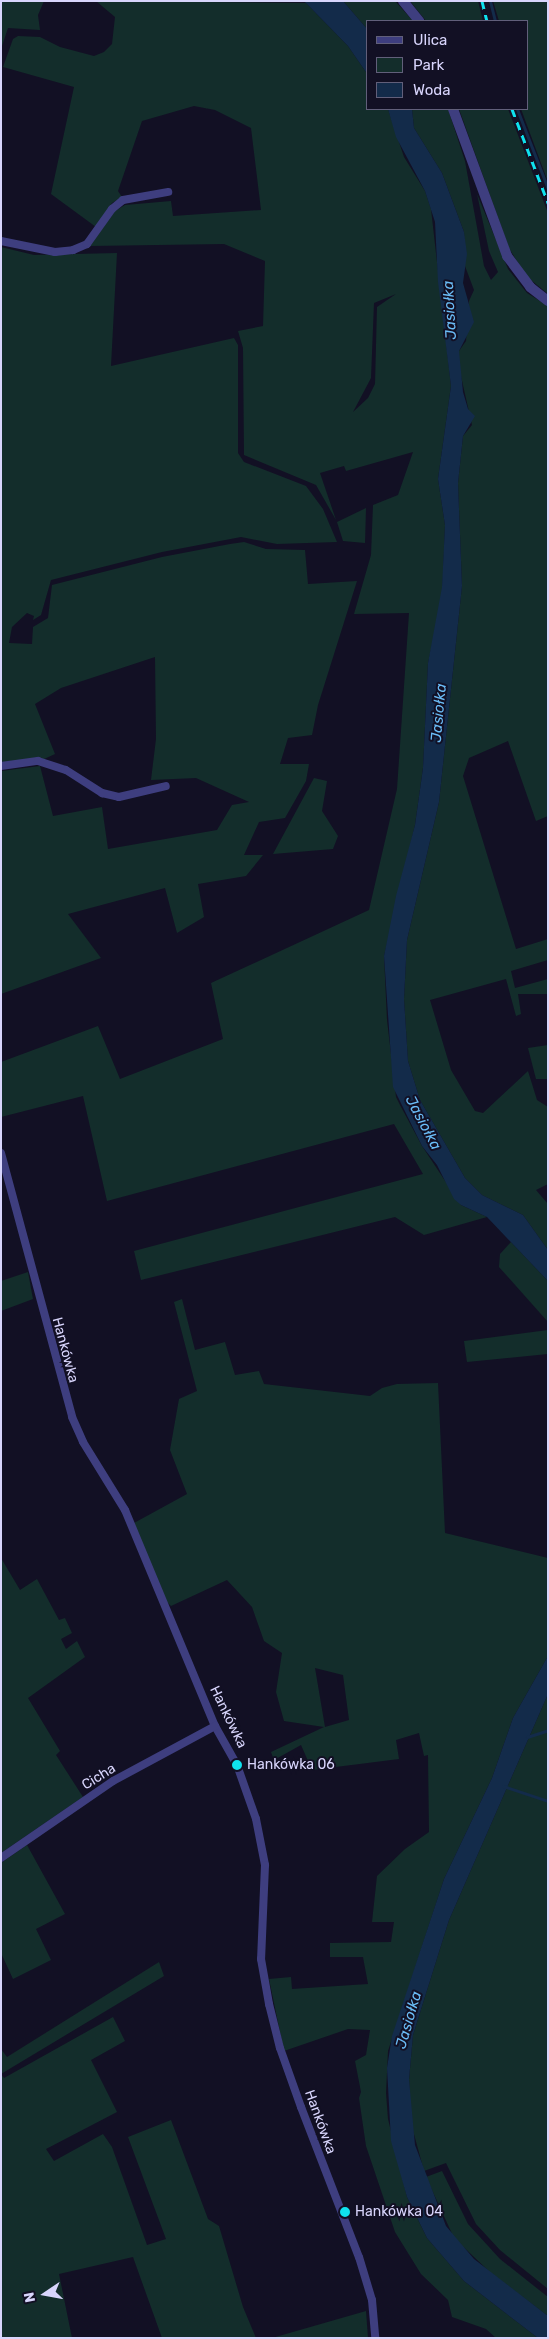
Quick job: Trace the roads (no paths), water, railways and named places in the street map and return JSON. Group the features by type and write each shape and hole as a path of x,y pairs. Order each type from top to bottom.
{"street":[{"path":"402,1 418,20"},
{"path":"453,110 507,256 524,280 548,301"},
{"path":"1,241 54,252 73,250 87,244 112,209 123,200 168,192"},
{"path":"1,766 38,761 66,770 102,793 119,797 166,786"},
{"name":"Hankówka","path":"1,1153 72,1417 83,1442 125,1510 215,1726 237,1765 261,1839 265,1865 261,1959 280,2048 359,2257 372,2300 374,2338"},
{"name":"Cicha","path":"1,1858 113,1781 215,1726"}],"water":[{"path":"304,1 343,1 366,28 366,72 348,46"},
{"name":"Jasiołka","path":"388,110 412,110 414,128 442,173 464,232 467,254 463,283 474,322 459,351 463,392 468,409 475,416 463,436 458,483 462,586 439,802 407,940 404,999 408,1061 420,1100 465,1178 482,1195 523,1215 548,1250 548,1281 487,1217 461,1205 454,1199 437,1165 422,1146 393,1087 384,956 396,896 415,825 423,768 428,663 442,587 445,525 438,479 451,386 438,282 435,222 425,191 396,137"},
{"name":"Jasiołka","path":"548,1656 548,1694 449,1920 413,2035 409,2079 415,2145 446,2226 474,2259 548,2316 548,2338 538,2338 464,2281 427,2238 407,2197 391,2141 387,2068 392,2036 444,1879 492,1778 513,1718"}],"waterway":[{"path":"490,1 495,20"},
{"path":"517,110 548,189"},
{"path":"527,1737 548,1730"},
{"path":"503,1786 548,1801"}],"railway":[{"path":"482,1 487,20"},
{"path":"512,110 548,203"}],"place":[{"name":"Hankówka 06","path":"237,1765"},
{"name":"Hankówka 04","path":"345,2212"}]}
